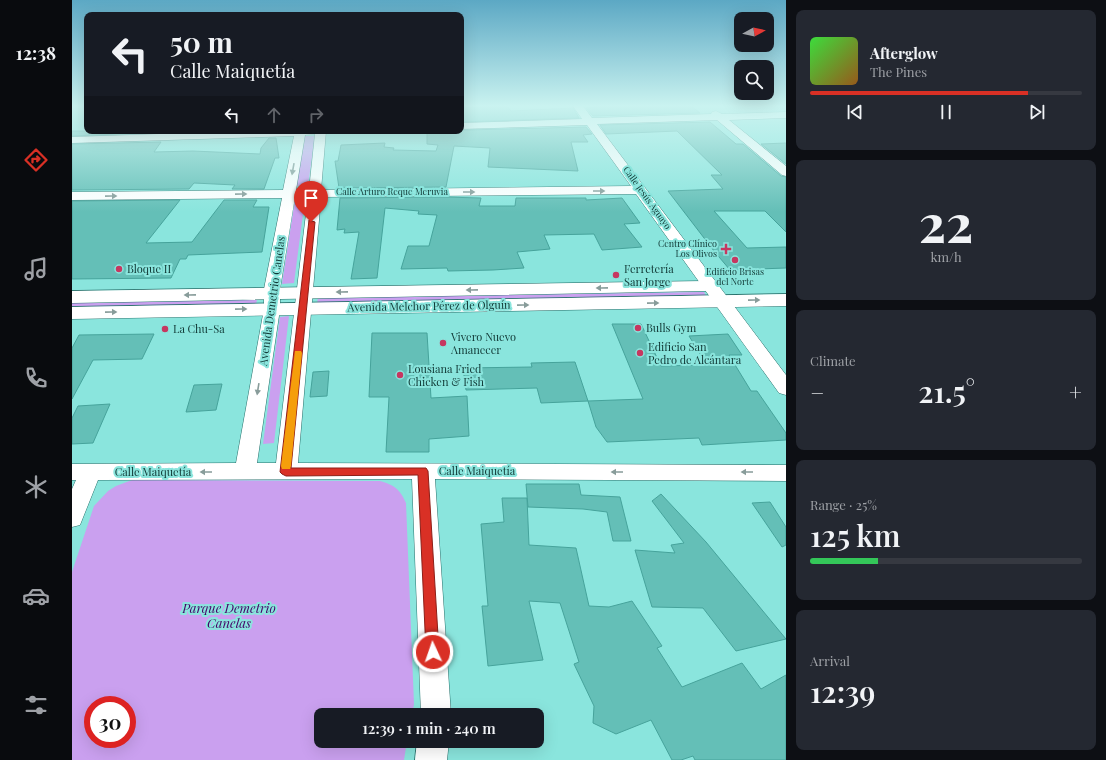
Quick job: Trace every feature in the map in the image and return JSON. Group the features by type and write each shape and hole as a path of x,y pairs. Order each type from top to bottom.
{"highway":[{"name":"Avenida Melchor Pérez de Olguín","path":"717,294 786,284"},
{"name":"Avenida Melchor Pérez de Olguín","path":"72,313 303,300 717,294 786,300"},
{"name":"Avenida Melchor Pérez de Olguín","path":"72,297 271,301"}],"street":[{"name":"Avenida Demetrio Canelas","path":"245,472 271,301 298,141"},
{"path":"286,472 320,141"},
{"name":"Calle Jesús Aguayo","path":"605,141 786,388"},
{"path":"749,141 786,172"},
{"name":"Calle Arturo Reque Meruvia","path":"72,196 641,190"},
{"path":"423,471 436,708"},
{"name":"Calle Maiquetía","path":"81,472 423,471 786,473"},
{"path":"72,518 81,472"},
{"path":"431,760 432,748"}],"green space":[{"path":"304,141 314,141 308,185 296,186"},
{"path":"305,199 294,283 282,284 295,200"},
{"path":"704,292 706,296 317,303 318,298"},
{"path":"257,300 256,304 72,307 72,303"},
{"path":"289,316 274,443 263,444 280,317"},
{"name":"Parque Demetrio Canelas","path":"132,480 380,481 396,488 406,503 413,708 314,708 314,748 406,748 404,760 72,760 72,572 94,506 108,491 116,486"}],"building":[{"path":"266,141 277,141 279,158 275,158 264,189 232,189 235,185 194,183 189,189 72,190 72,144 161,142 154,152 193,151 260,154 261,148"},
{"path":"427,141 588,142 571,142 578,171 488,167 490,148 454,146 446,187 339,188 335,161 338,161 341,145 385,143 384,147 394,148 393,150 436,151 438,145 427,144"},
{"path":"688,141 733,141 736,144 743,144 781,176 786,177 786,232 765,211 714,211 747,248 786,247 786,268 730,270 668,191 723,189 711,175 722,175"},
{"path":"786,143 786,164 761,144"},
{"path":"340,198 481,198 479,206 515,206 516,198 586,198 586,200 622,198 640,223 624,224 642,247 602,250 594,234 544,235 550,249 517,252 524,268 448,271 447,268 401,269 408,246 429,246 437,215 418,214 419,211 385,208 377,278 351,279 359,232 344,233 345,229 337,230"},
{"path":"180,200 146,243 192,242 224,200 257,200 253,207 269,207 262,252 188,255 186,259 180,259 171,278 72,279 72,201"},
{"path":"612,324 641,324 661,366 707,365 689,336 728,334 742,355 729,355 751,391 757,391 786,433 786,440 702,445 699,438 607,442 596,427 588,401 643,399"},
{"path":"372,333 427,333 431,398 467,396 469,436 429,439 429,452 386,452 389,397 369,397"},
{"path":"154,334 142,359 93,360 72,399 72,348 79,335"},
{"path":"575,362 588,401 541,403 537,388 466,390 463,368 532,367 531,363"},
{"path":"329,371 327,396 310,397 313,372"},
{"path":"222,384 216,410 186,412 194,385"},
{"path":"110,404 93,443 72,444 72,418 78,406"},
{"path":"526,484 579,484 581,495 620,497 631,541 613,541 607,512 583,509 528,507"},
{"path":"661,494 706,542 786,639 736,651 703,608 652,607 635,550 675,553 671,545 684,543 652,501"},
{"path":"502,498 527,498 529,545 576,548 589,606 609,607 632,601 662,646 657,648 682,687 742,663 761,689 786,675 786,760 695,760 693,756 681,760 672,760 651,720 616,734 593,723 594,706 574,664 579,662 560,603 529,601 543,660 488,666 482,606 488,606 481,524 504,522"},
{"path":"770,502 786,527 786,545 782,547 752,503"}],"slow traffic":[{"path":"286,466 298,353"}],"place":[{"name":"Centro Clínico Los Olivos","path":"726,249"},
{"name":"Edificio Brisas del Norte","path":"735,260"},
{"name":"Bloque II","path":"119,269"},
{"name":"Ferretería San Jorge","path":"616,275"},
{"name":"Bulls Gym","path":"638,328"},
{"name":"La Chu-Sa","path":"165,329"},
{"name":"Vivero Nuevo Amanecer","path":"443,343"},
{"name":"Edificio San Pedro de Alcántara","path":"640,353"},
{"name":"Lousiana Fried Chicken & Fish","path":"400,375"}],"route":[{"path":"311,222 286,472 423,471 433,652"}]}
